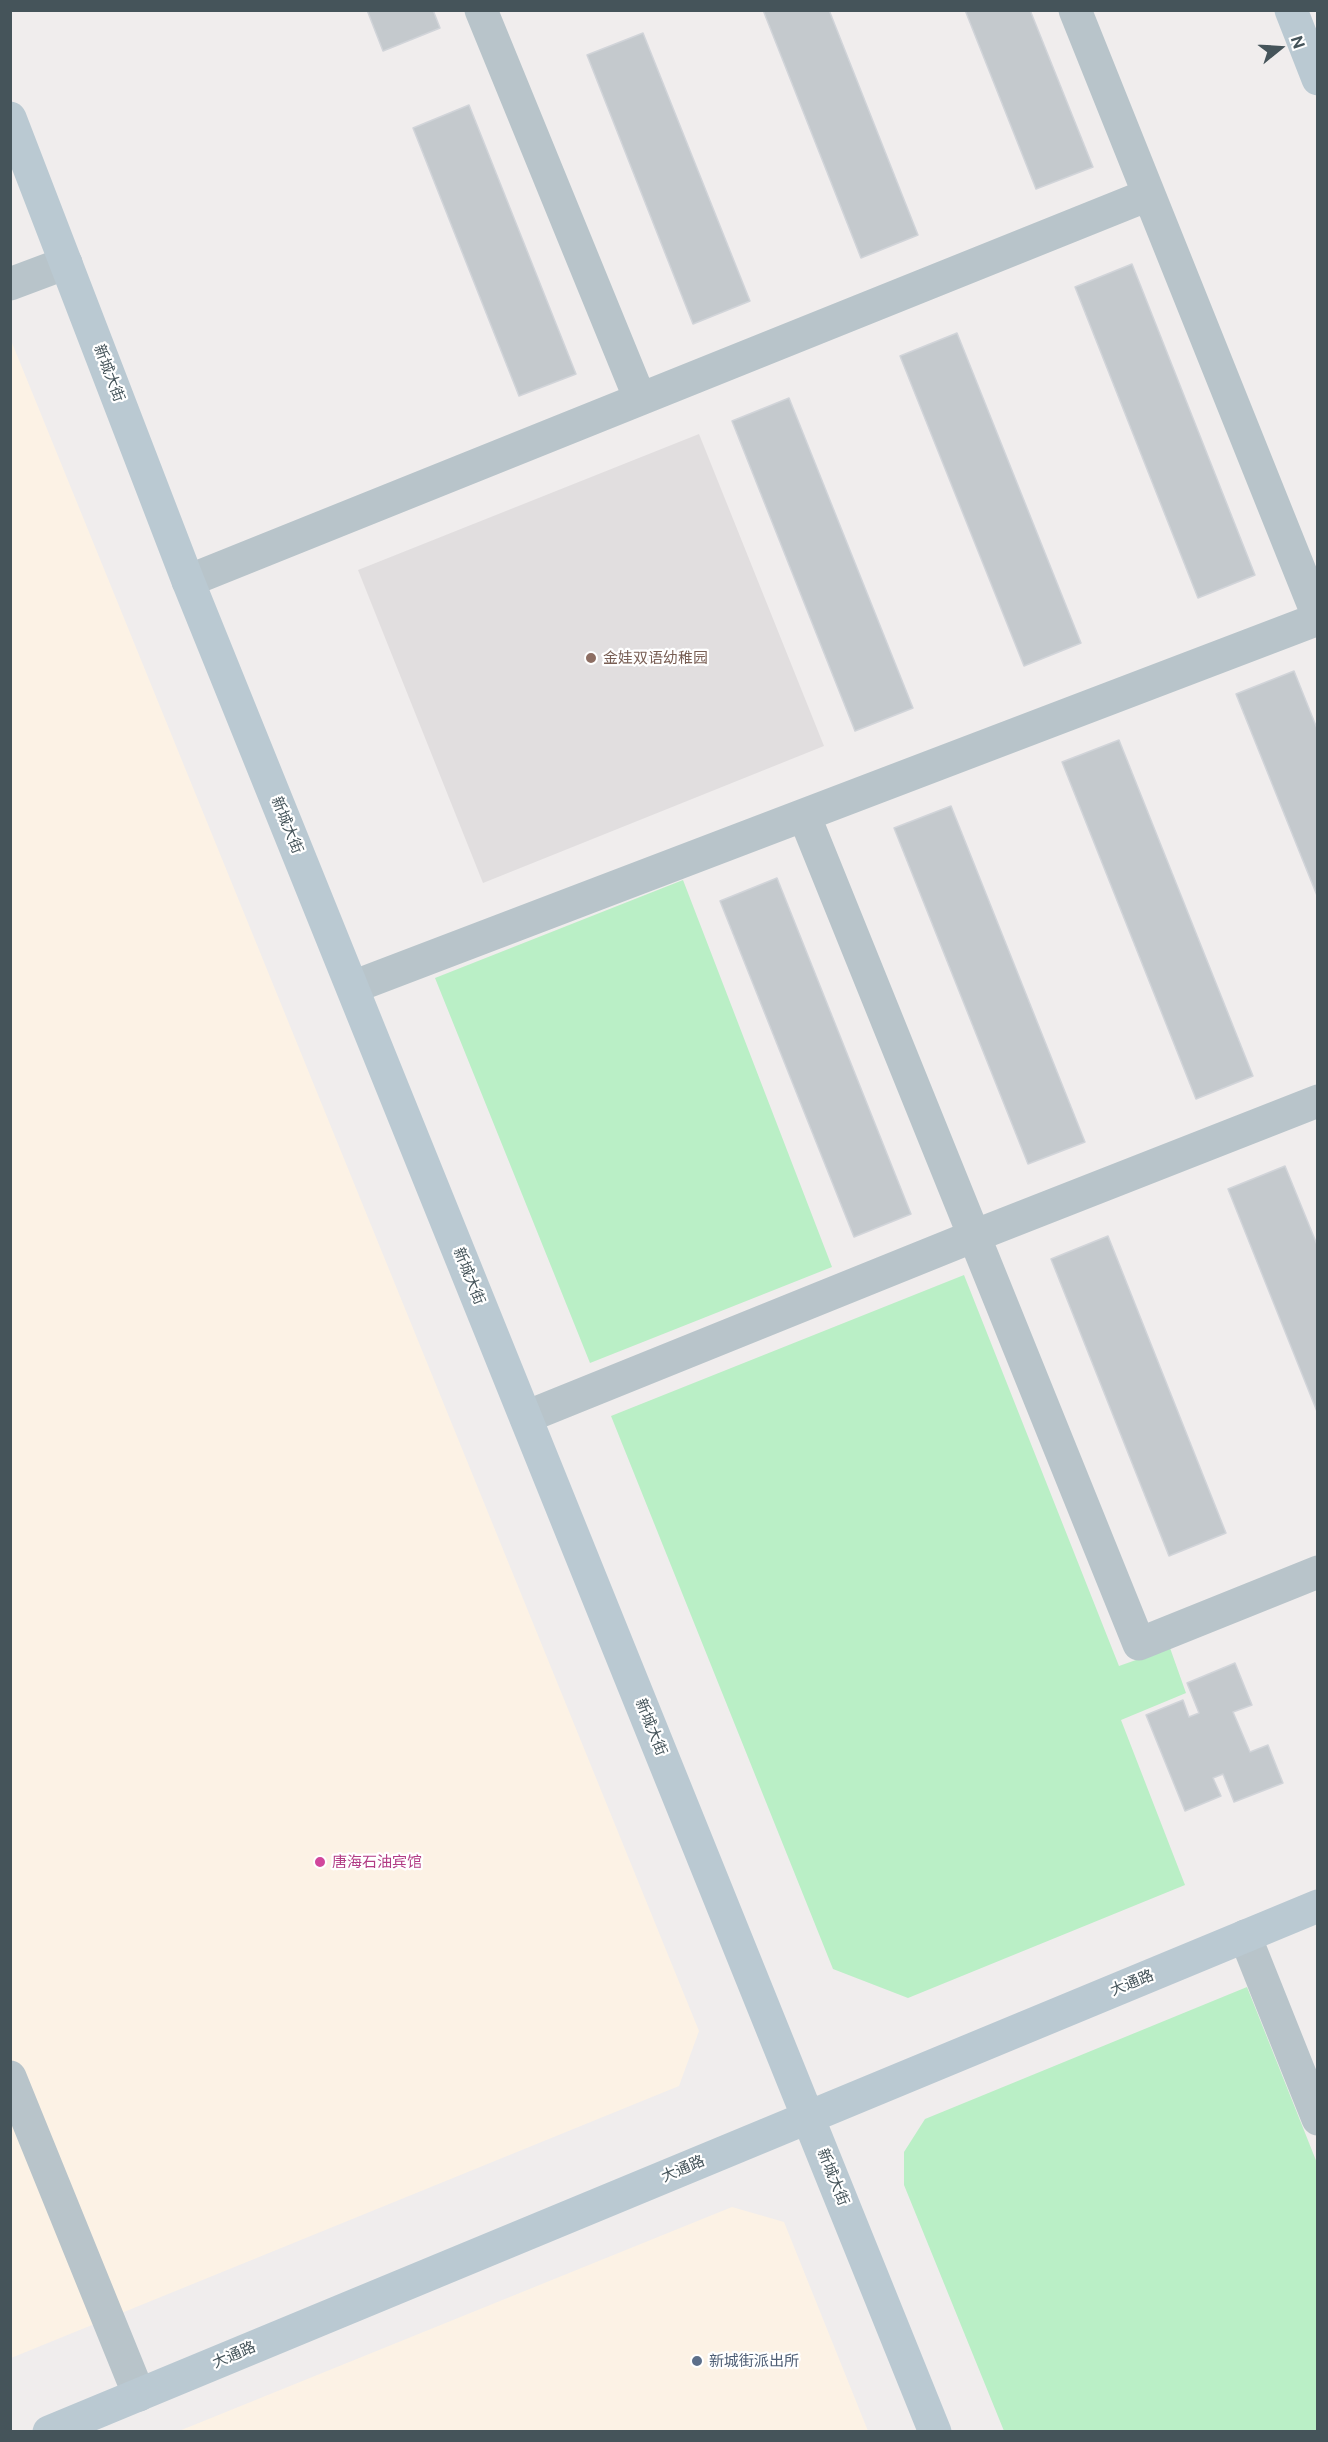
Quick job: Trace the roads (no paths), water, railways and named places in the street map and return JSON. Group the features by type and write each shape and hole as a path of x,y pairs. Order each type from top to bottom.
{"main road":[{"path":"1291,10 1317,79"},
{"name":"新城大街","path":"10,118 188,581 809,2117 934,2432"},
{"name":"大通路","path":"49,2432 1317,1906"}],"street":[{"path":"481,10 640,399"},
{"path":"353,987 1317,617 1075,10"},
{"path":"188,581 1148,195"},
{"path":"10,284 66,263"},
{"path":"804,815 1139,1644 1317,1572"},
{"path":"526,1417 974,1236 1317,1101"},
{"path":"1245,1936 1317,2119"},
{"path":"10,2077 139,2395"}],"place":[{"name":"金娃双语幼稚园","path":"591,658"},
{"name":"唐海石油宾馆","path":"320,1862"},
{"name":"新城街派出所","path":"697,2361"}]}
